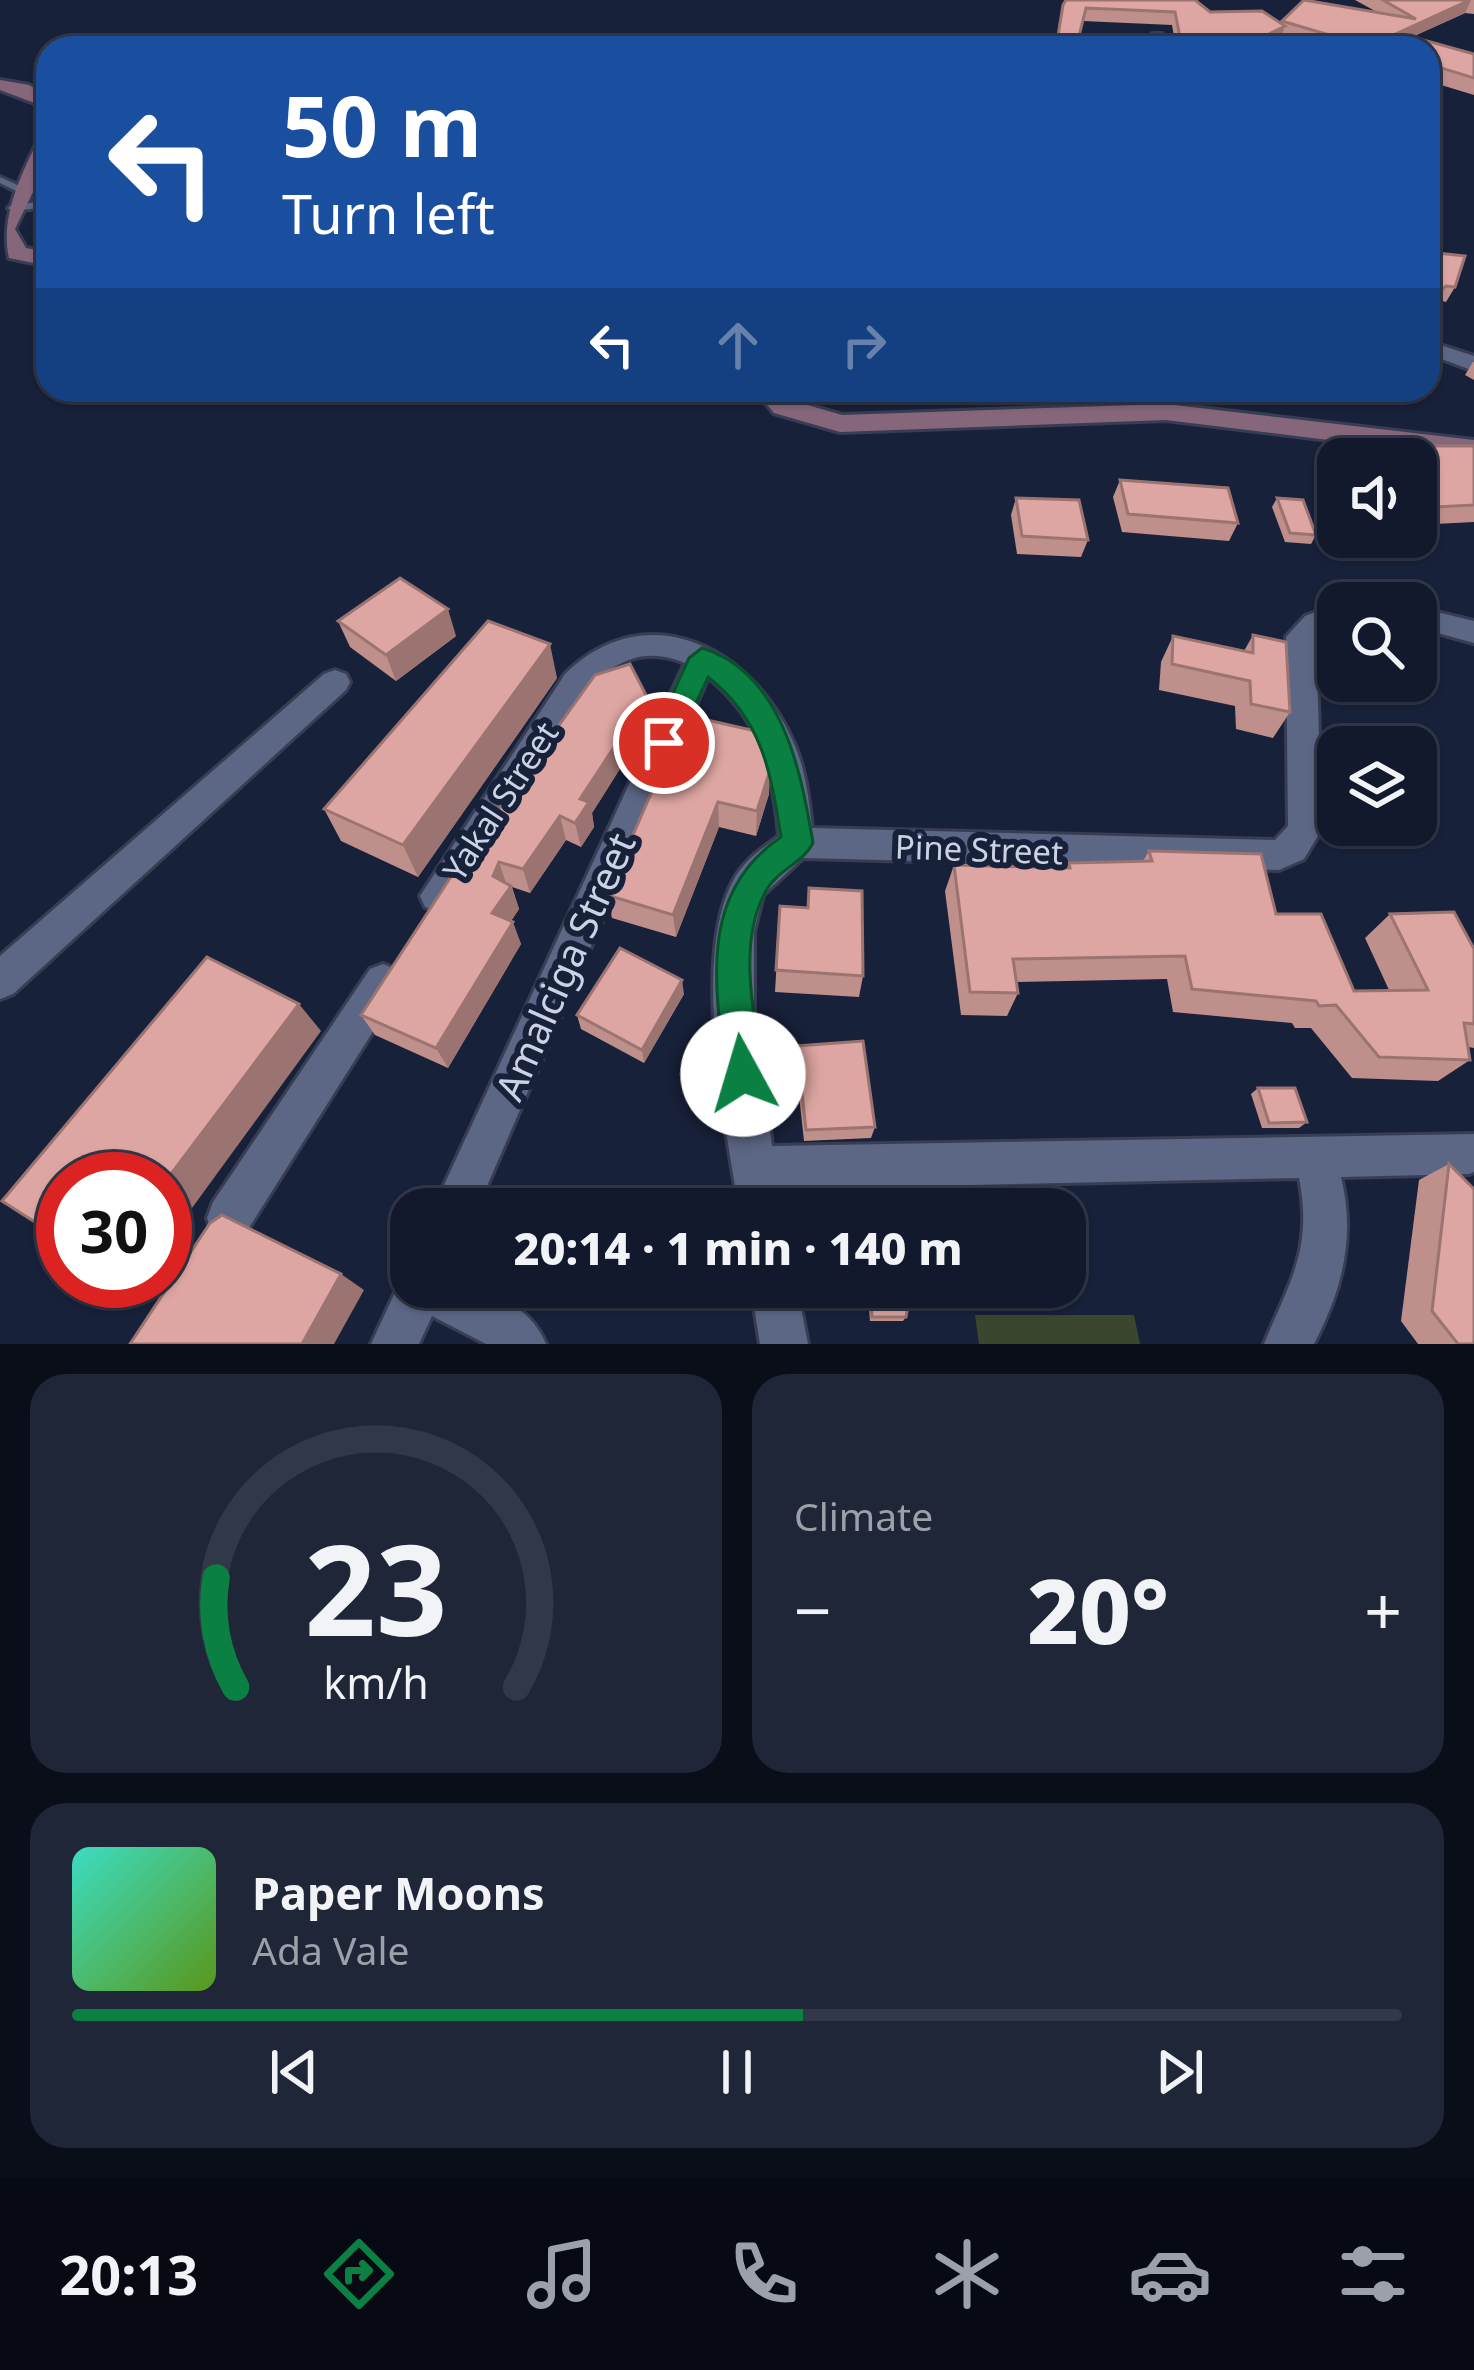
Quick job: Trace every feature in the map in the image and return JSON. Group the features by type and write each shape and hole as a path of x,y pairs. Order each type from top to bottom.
{"street":[{"path":"0,86 36,96"},
{"path":"36,158 11,193 4,229 17,253 36,257"},
{"path":"1440,351 1474,364"},
{"path":"780,402 840,424 1166,412 1474,449"},
{"name":"Pine Street","path":"797,843 1279,855 1292,848 1305,829 1301,637 1317,622"},
{"path":"1437,622 1474,632"},
{"name":"Yakal Street","path":"424,919 576,682 597,662 622,648 644,644 702,658"},
{"path":"702,658 742,688 778,742 797,843 763,867 741,902 738,926 733,980 757,1188"},
{"name":"Amalciga Street","path":"464,1188 702,658"},
{"path":"0,981 335,682"},
{"path":"229,1219 398,959"},
{"path":"774,1188 1316,1157 1469,1154"},
{"path":"1288,1344 1322,1276 1328,1240 1328,1200 1316,1157"},
{"path":"395,1344 411,1308"},
{"path":"465,1308 497,1323 522,1344"},
{"path":"778,1308 784,1344"}],"green space":[{"path":"975,1315 1134,1315 1140,1344 979,1344"}],"building":[{"path":"1066,0 1195,0 1210,12 1262,11 1285,26 1265,36 1180,36 1175,12 1086,8 1079,36 1058,36"},
{"path":"1304,0 1416,19 1383,0 1470,0 1398,33 1409,36 1333,36 1282,21"},
{"path":"1440,45 1474,54 1474,78 1440,68"},
{"path":"1440,253 1465,256 1455,287 1440,291"},
{"path":"1437,446 1474,446 1474,505 1437,507"},
{"path":"1120,480 1228,488 1238,523 1128,514"},
{"path":"1016,498 1079,500 1088,540 1022,536"},
{"path":"1277,498 1303,500 1316,535 1290,533"},
{"path":"400,578 448,609 386,655 338,621"},
{"path":"488,621 550,644 403,845 324,809"},
{"path":"1253,635 1286,642 1290,712 1251,704 1250,681 1172,664 1173,636 1253,653"},
{"path":"630,664 647,697 580,799 589,802 575,823 560,816 523,869 499,862 493,876 511,886 492,913 513,922 436,1048 361,1015 456,869 595,675"},
{"path":"685,715 760,732 770,770 757,811 718,802 673,915 607,895"},
{"path":"1149,851 1261,854 1276,914 1321,914 1354,991 1428,990 1390,914 1454,912 1474,949 1474,1024 1464,1023 1470,1060 1379,1057 1336,1005 1192,989 1185,956 1013,959 1018,993 970,992 954,865 1070,868 1069,863 1152,861"},
{"path":"809,888 862,891 863,976 776,970 780,906 808,908"},
{"path":"620,948 682,980 642,1050 577,1015"},
{"path":"207,957 299,1004 188,1152 43,1152"},
{"path":"863,1041 875,1127 806,1130 797,1046"},
{"path":"1258,1088 1295,1088 1307,1122 1269,1123"},
{"path":"36,1161 36,1223 2,1201"},
{"path":"1449,1164 1474,1189 1474,1344 1458,1344 1432,1311"},
{"path":"222,1215 341,1274 302,1344 130,1344 154,1308 192,1308 192,1250 210,1223"},
{"path":"871,1308 908,1308 906,1317 872,1317"}],"route":[{"path":"664,743 702,658 742,688 762,714 785,766 797,843 763,867 741,902 733,980 743,1074"}]}
